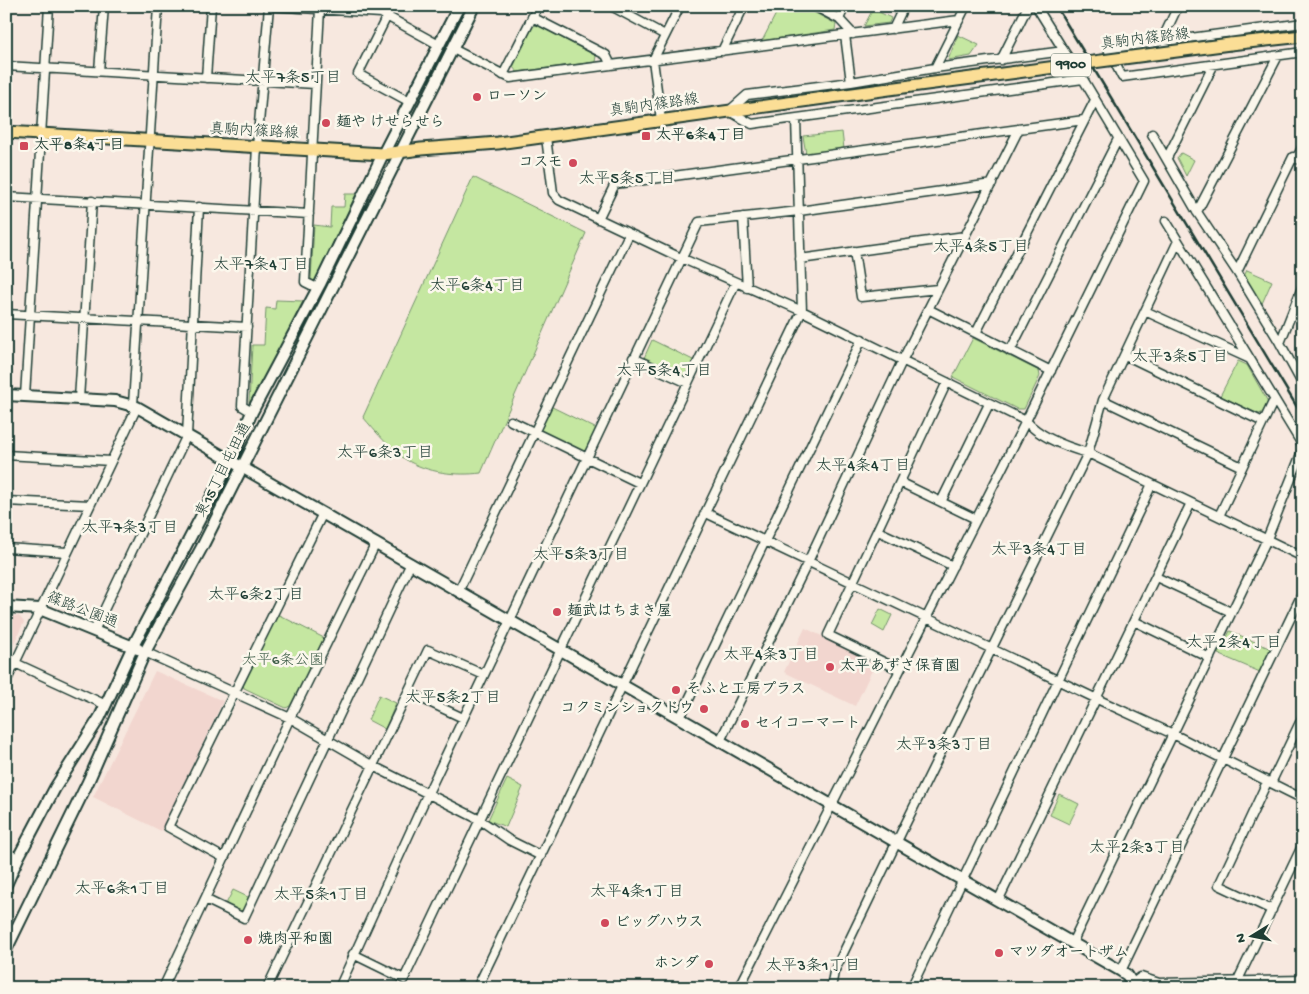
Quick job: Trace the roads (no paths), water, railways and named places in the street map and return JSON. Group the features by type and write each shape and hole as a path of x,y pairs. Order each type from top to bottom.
{"main road":[{"name":"真駒内篠路線","path":"6,132 383,154 546,137 911,86 1303,36"}],"street":[{"path":"24,396 49,6"},
{"path":"99,71 104,6"},
{"path":"6,682 111,461 135,406 138,321 158,6"},
{"path":"206,78 211,6"},
{"path":"252,412 242,406 257,147 269,6 381,13 439,45"},
{"path":"392,6 358,74 410,102"},
{"name":"東15丁目屯田通","path":"6,885 55,788 100,717 133,646 231,460 252,412 318,288 383,154 459,6"},
{"name":"東15丁目屯田通","path":"6,950 88,782 145,652 202,547 474,6"},
{"path":"503,75 538,6"},
{"path":"611,6 665,35"},
{"path":"661,120 653,60 680,6"},
{"path":"722,51 744,6"},
{"path":"814,6 839,19 849,34 851,82"},
{"path":"839,19 845,6"},
{"path":"893,29 904,6"},
{"path":"935,68 966,6"},
{"path":"1001,60 1028,6"},
{"path":"739,988 1051,371 1144,181 1083,79 1036,6"},
{"path":"1161,42 1178,6"},
{"path":"318,288 305,282 320,9"},
{"path":"532,17 606,55 611,65"},
{"path":"453,49 510,78 958,20"},
{"path":"1303,23 1108,49 1122,77 1303,52"},
{"path":"1064,51 747,95 729,111 752,124 1083,79"},
{"path":"1197,212 1278,56"},
{"path":"1167,158 1214,64"},
{"path":"6,66 315,84"},
{"path":"976,333 1095,100"},
{"path":"477,988 802,311 796,119"},
{"path":"598,219 615,184 1084,120"},
{"path":"720,741 808,561 903,359 1019,130"},
{"path":"1152,134 1197,212 1237,272 1280,343 1303,385"},
{"path":"546,137 553,193 558,200 681,258 862,339 989,404 1026,420 1034,431 1070,448 1088,453 1303,556"},
{"path":"1010,351 1118,139"},
{"path":"1237,272 1293,158 1300,160 1303,146"},
{"path":"339,988 463,718 699,222 799,211 992,184"},
{"path":"6,197 309,214"},
{"path":"79,399 92,201"},
{"path":"94,630 187,435 199,207"},
{"path":"744,217 747,288"},
{"path":"1072,943 1267,539 1303,447 1166,220"},
{"path":"459,590 629,234"},
{"path":"800,259 965,236"},
{"path":"831,988 834,972 896,842 1088,453 1103,400 1178,241"},
{"path":"854,251 860,297 938,289"},
{"path":"354,954 404,979 736,282"},
{"path":"1280,343 1303,285"},
{"path":"928,309 1051,371"},
{"path":"1145,311 1249,358"},
{"path":"6,314 247,327"},
{"path":"680,718 862,339"},
{"path":"1125,355 1263,422"},
{"path":"633,358 688,383"},
{"path":"900,670 828,635 947,382"},
{"path":"6,395 115,400 135,406 510,619 1121,971 1134,986 1141,977 1159,983 1303,980"},
{"path":"1103,400 1242,467"},
{"path":"1219,516 1275,400"},
{"path":"941,502 989,404"},
{"path":"511,421 639,483"},
{"path":"6,455 111,461"},
{"path":"900,482 976,519"},
{"path":"911,988 1152,484"},
{"path":"6,500 90,505"},
{"path":"998,901 1191,503"},
{"path":"224,858 168,827 323,513"},
{"path":"706,513 1223,757 1303,799"},
{"path":"878,531 953,566"},
{"path":"163,988 290,718 376,543"},
{"path":"6,548 67,552"},
{"path":"205,899 244,918 411,563"},
{"path":"1156,577 1232,612"},
{"path":"1121,971 1303,592"},
{"name":"篠路公園通","path":"6,607 40,609 145,652"},
{"path":"1134,621 1210,658"},
{"path":"267,988 428,650 484,675"},
{"path":"145,652 290,718 373,766 480,820 509,840 541,856"},
{"path":"15,663 106,705"},
{"path":"408,692 463,718"},
{"path":"1272,910 1219,885 1303,716"},
{"path":"1237,982 1303,844"},
{"path":"6,853 18,858"}],"railway":[{"path":"1056,6 1303,417"}],"place":[{"name":"ローソン","path":"477,97"},
{"name":"麺や けせらせら","path":"326,123"},
{"name":"太平6条4丁目","path":"646,136"},
{"name":"太平8条4丁目","path":"24,146"},
{"name":"コスモ","path":"573,163"},
{"name":"麺武はちまき屋","path":"557,612"},
{"name":"太平あずさ保育園","path":"830,667"},
{"name":"そふと工房プラス","path":"676,690"},
{"name":"コクミンショクドウ","path":"704,709"},
{"name":"セイコーマート","path":"745,724"},
{"name":"ビッグハウス","path":"605,923"},
{"name":"焼肉平和園","path":"248,940"},
{"name":"マツダオートザム","path":"999,953"},
{"name":"ホンダ","path":"709,964"}],"district":[{"name":"太平7条5丁目","path":"293,79"},
{"name":"太平5条5丁目","path":"627,180"},
{"name":"太平4条5丁目","path":"981,248"},
{"name":"太平7条4丁目","path":"261,266"},
{"name":"太平6条4丁目","path":"477,287"},
{"name":"太平3条5丁目","path":"1180,358"},
{"name":"太平5条4丁目","path":"664,372"},
{"name":"太平6条3丁目","path":"385,454"},
{"name":"太平4条4丁目","path":"863,467"},
{"name":"太平7条3丁目","path":"130,529"},
{"name":"太平3条4丁目","path":"1039,551"},
{"name":"太平5条3丁目","path":"581,556"},
{"name":"太平6条2丁目","path":"256,596"},
{"name":"太平2条4丁目","path":"1234,644"},
{"name":"太平4条3丁目","path":"771,656"},
{"name":"太平5条2丁目","path":"453,699"},
{"name":"太平3条3丁目","path":"944,746"},
{"name":"太平2条3丁目","path":"1137,849"},
{"name":"太平6条1丁目","path":"122,890"},
{"name":"太平4条1丁目","path":"637,893"},
{"name":"太平5条1丁目","path":"321,896"},
{"name":"太平3条1丁目","path":"813,967"}],"park label":[{"name":"太平6条公園","path":"283,661"}]}
